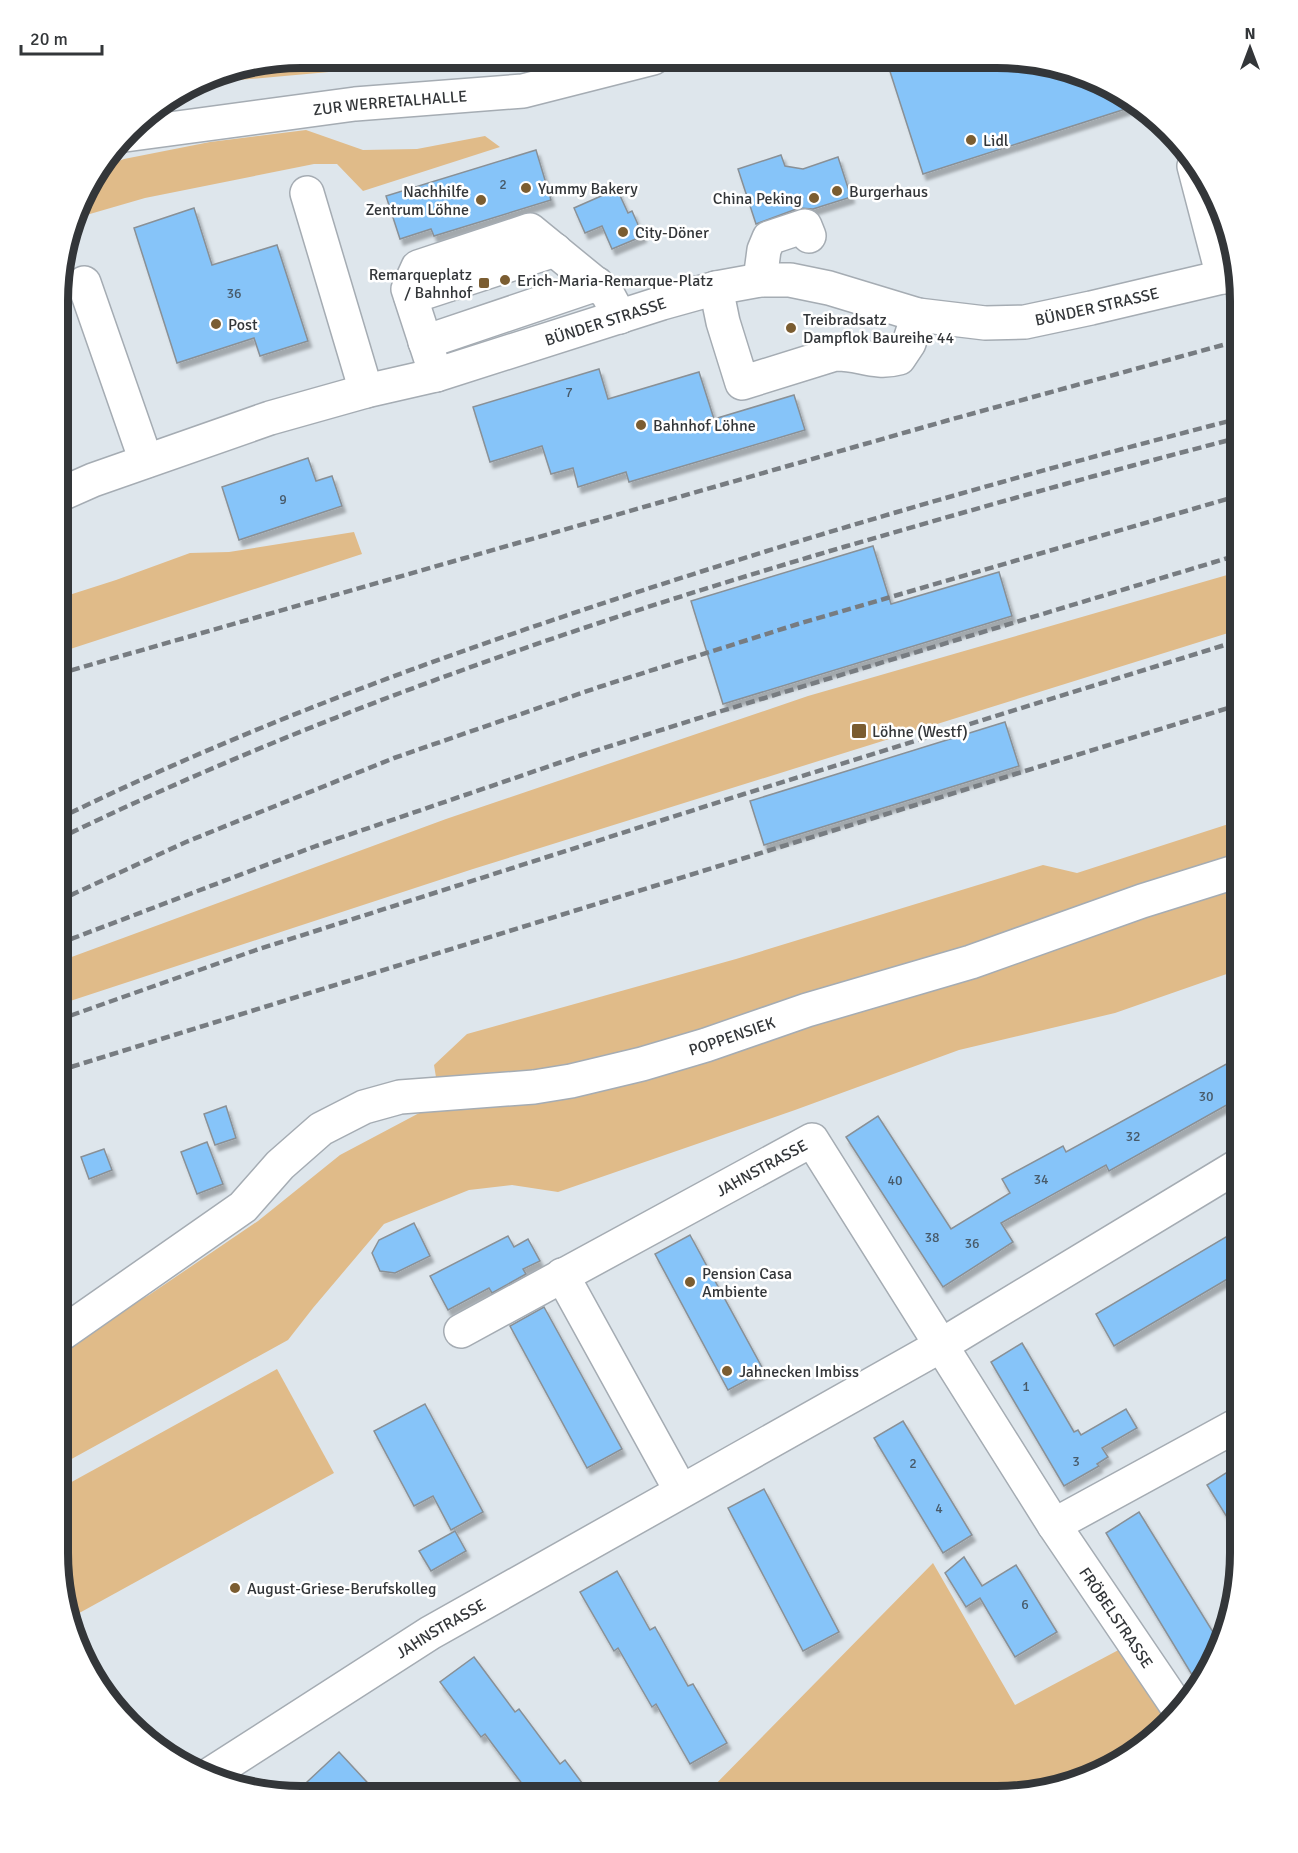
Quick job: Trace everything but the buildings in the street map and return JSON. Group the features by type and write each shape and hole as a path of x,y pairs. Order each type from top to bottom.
{"street":[{"name":"ZUR WERRETALHALLE","path":"139,133 355,104 523,91 614,68"},
{"path":"1201,186 1229,276"},
{"path":"307,193 366,391"},
{"path":"760,280 764,250 769,238 805,226 809,236"},
{"path":"576,267 607,292 620,317"},
{"path":"418,320 576,267"},
{"path":"418,320 576,267"},
{"name":"BÜNDER STRASSE","path":"68,491 93,480 270,418 366,391 436,375 716,288 760,280 790,280 829,288 918,315 985,323 1025,322 1229,276"},
{"path":"84,282 146,461"},
{"path":"716,288 723,322 742,383 835,354 847,354 872,361 886,362 899,358 909,343 918,315"},
{"path":"418,320 436,375"},
{"name":"POPPENSIEK","path":"68,1329 243,1207 280,1165 321,1129 364,1107 400,1097 534,1087 571,1081 642,1064 706,1045 807,1010 971,962 1142,901 1230,873"},
{"name":"JAHNSTRASSE","path":"461,1330 812,1140 940,1346"},
{"name":"JAHNSTRASSE","path":"217,1770 430,1633 940,1346 1230,1171"},
{"path":"562,1275 681,1491"},
{"name":"FRÖBELSTRASSE","path":"940,1346 1054,1525 1175,1703"},
{"path":"1054,1525 1230,1428"}],"shaded area":[{"path":"373,68 228,81 189,96 240,75 270,69"},
{"path":"306,130 363,150 417,149 485,136 500,147 363,191 337,164 314,164 145,198 83,216 91,197 113,163 124,159 210,142"},
{"path":"354,532 362,554 68,650 68,595 190,553 229,552"},
{"path":"1230,574 1230,632 473,869 68,1002 68,958 446,819 808,696"},
{"path":"1230,824 1230,973 1115,1013 959,1050 795,1110 558,1192 512,1185 469,1190 384,1224 288,1340 68,1461 68,1342 149,1295 258,1221 340,1155 440,1102 434,1065 467,1034 736,959 1043,865 1077,873"},
{"path":"277,1369 334,1473 76,1615 68,1568 68,1484"},
{"path":"933,1563 1015,1705 1126,1646 1168,1711 1151,1728 1101,1762 1058,1778 1028,1784 998,1786 714,1786"}],"railway":[{"path":"68,671 949,420 1230,343"},
{"path":"68,814 262,727 402,673 542,624 847,527 1004,481 1230,421"},
{"path":"68,834 250,752 446,676 545,641 847,546 1230,440"},
{"path":"68,896 186,842 394,758 599,687 798,624 1230,498"},
{"path":"68,940 316,846 582,755 1230,557"},
{"path":"68,1016 256,950 744,794 1230,643"},
{"path":"68,1068 1230,707"}],"place":[{"name":"Lidl","path":"971,140"},
{"name":"Yummy Bakery","path":"526,188"},
{"name":"Burgerhaus","path":"837,191"},
{"name":"China Peking","path":"814,198"},
{"name":"Nachhilfe Zentrum Löhne","path":"481,200"},
{"name":"City-Döner","path":"623,232"},
{"name":"Erich-Maria-Remarque-Platz","path":"505,280"},
{"name":"Remarqueplatz / Bahnhof","path":"484,283"},
{"name":"Post","path":"216,324"},
{"name":"Treibradsatz Dampflok Baureihe 44","path":"791,328"},
{"name":"Bahnhof Löhne","path":"641,425"},
{"name":"Löhne (Westf)","path":"859,731"},
{"name":"Pension Casa Ambiente","path":"690,1282"},
{"name":"Jahnecken Imbiss","path":"727,1371"},
{"name":"August-Griese-Berufskolleg","path":"235,1588"}]}
